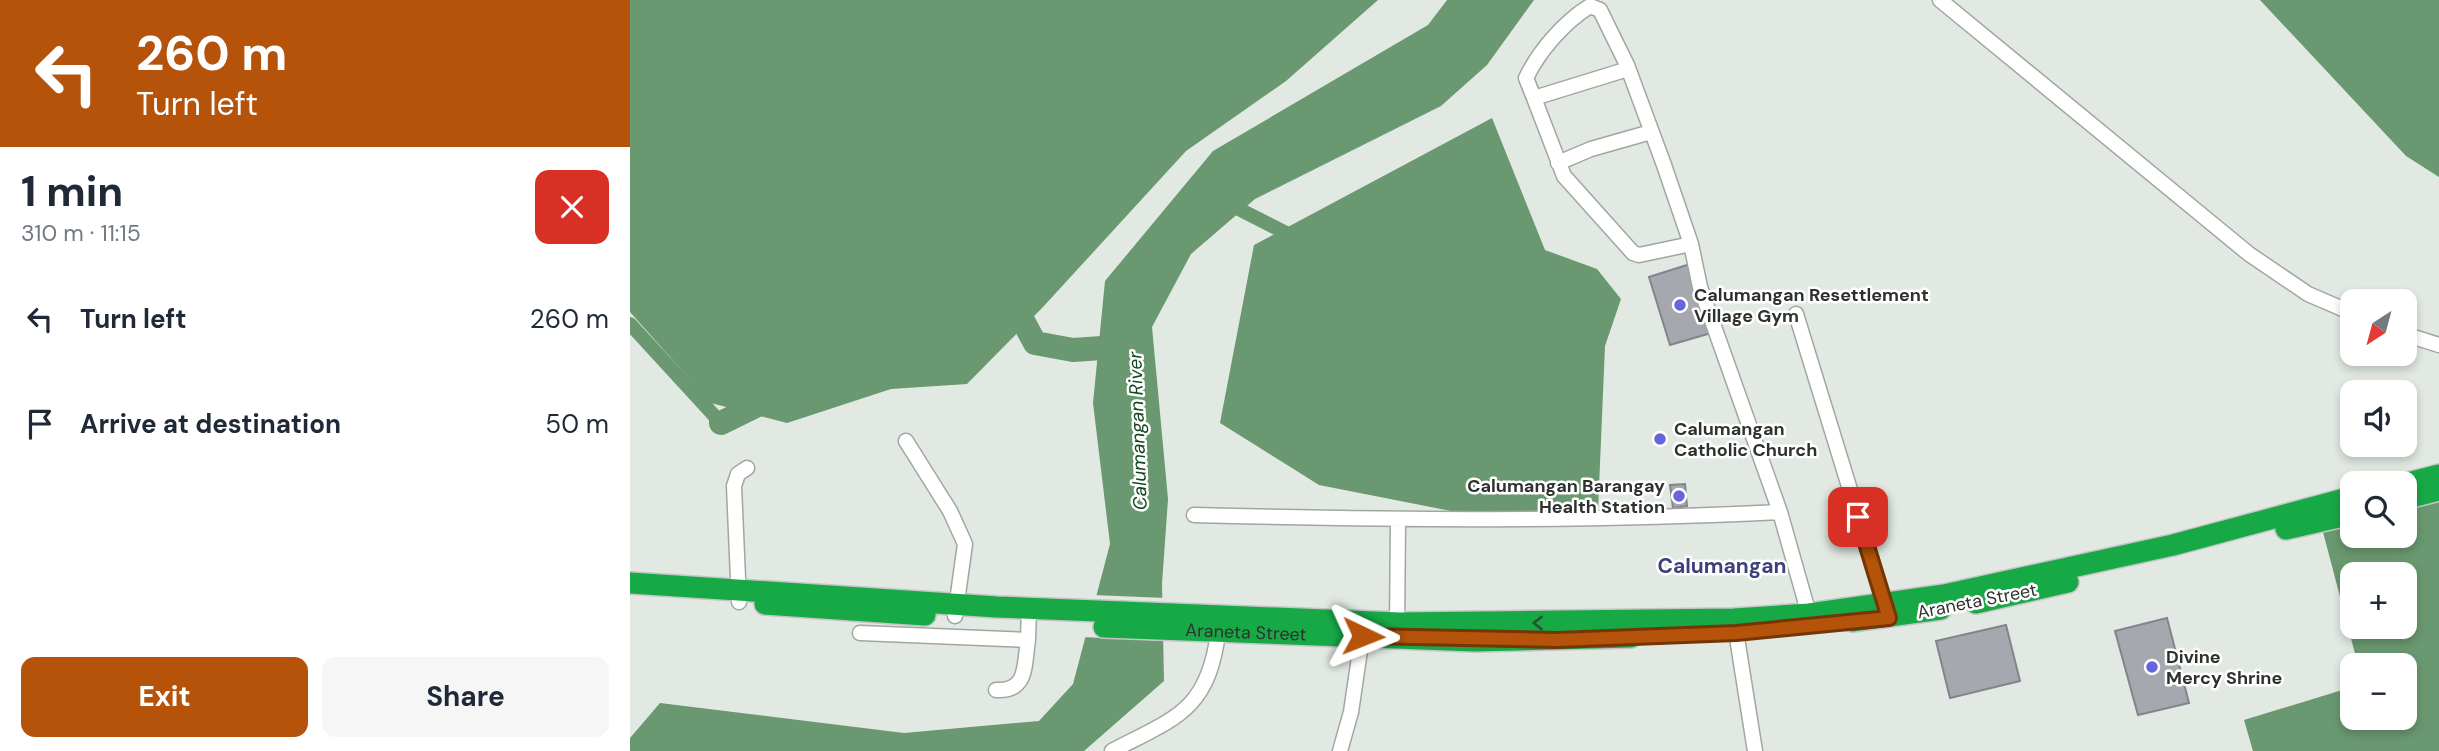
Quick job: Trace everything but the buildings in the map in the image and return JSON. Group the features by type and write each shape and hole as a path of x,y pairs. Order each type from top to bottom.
{"highway":[{"path":"2417,481 2439,475"},
{"path":"2417,496 2439,490"},
{"path":"1175,623 1397,631 1736,635 1810,619 1887,610 2173,545 2340,500"},
{"name":"Araneta Street","path":"1887,610 1947,608 2105,575 2340,517"},
{"path":"630,583 738,596"},
{"name":"Araneta Street","path":"630,596 738,596 956,609 1029,623 1079,618 1175,623 1218,633 1363,629"}],"street":[{"path":"1941,0 2249,254 2308,294 2340,308"},
{"path":"1690,244 1639,255 1633,253 1571,184 1558,163 1527,83 1529,71 1555,37 1590,6 1600,10 1628,69 1690,244 1700,287 1780,512 1810,619"},
{"path":"1534,98 1628,69"},
{"path":"1558,163 1591,149 1650,132"},
{"path":"1796,314 1887,610"},
{"path":"2417,338 2439,345"},
{"path":"906,440 950,511 965,544 956,609"},
{"path":"738,596 734,479 747,468"},
{"path":"1194,515 1398,520 1463,517 1665,518 1780,512"},
{"path":"1397,631 1398,520"},
{"path":"860,633 1029,623 1021,679 1017,687 1009,691 996,690"},
{"path":"1340,751 1351,712 1363,629"},
{"path":"1112,751 1176,718 1195,703 1210,670 1218,633"},
{"path":"1736,635 1755,751"}],"water":[{"path":"630,0 1378,0 1286,81 1186,151 1043,307 967,384 891,389 787,423 711,403 630,312"},
{"name":"Calumangan River","path":"1447,0 1534,0 1487,65 1441,106 1255,199 1191,254 1152,327 1168,499 1162,584 1164,681 1084,751 630,751 630,738 660,703 904,733 1039,721 1073,684 1110,544 1093,403 1105,281 1213,151 1428,25"},
{"path":"2260,0 2439,0 2439,177 2406,156"},
{"path":"1492,118 1545,250 1597,269 1621,299 1605,346 1598,511 1451,511 1319,485 1220,423 1254,245"},
{"path":"2439,501 2439,751 2253,751 2244,720 2340,691 2340,730 2417,730 2417,653 2355,653 2351,639 2417,639 2417,562 2340,562 2340,597 2323,532 2340,527 2340,548 2417,548 2417,507"}],"pier":[{"path":"1093,595 1166,598 1167,641 1082,637"}],"waterway":[{"path":"1225,202 1298,239"},
{"name":"Calumangan River","path":"1010,297 1035,343 1073,350 1131,346"},
{"path":"630,324 721,423"},
{"path":"721,423 770,399 770,395"}],"place":[{"name":"Calumangan Resettlement Village Gym","path":"1680,305"},
{"name":"Calumangan Catholic Church","path":"1660,439"},
{"name":"Calumangan Barangay Health Station","path":"1679,496"},
{"name":"Divine Mercy Shrine","path":"2152,667"}],"district":[{"name":"Calumangan","path":"1722,566"}],"route":[{"path":"1363,636 1475,641 1557,640 1736,633 1889,618 1858,517"}]}
